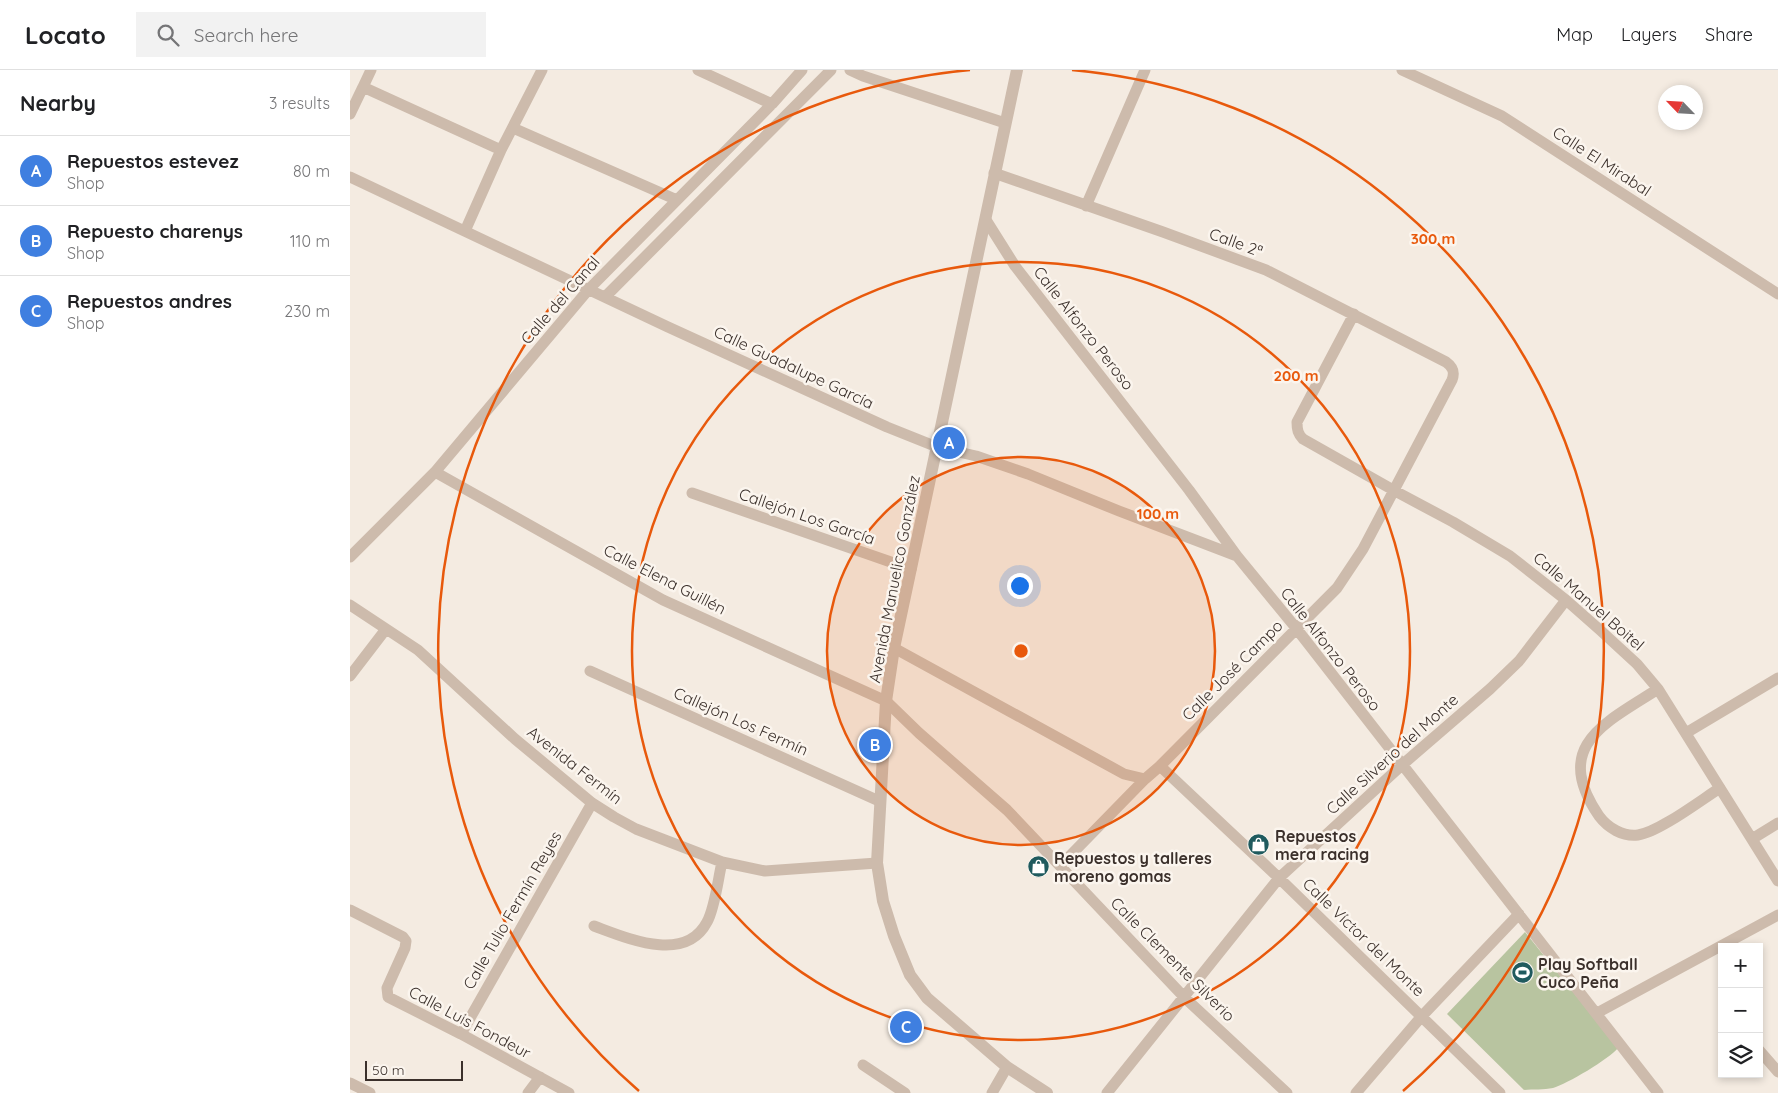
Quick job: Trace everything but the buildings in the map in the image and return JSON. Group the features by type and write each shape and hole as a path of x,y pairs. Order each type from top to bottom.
{"street":[{"path":"350,114 371,70"},
{"path":"464,231 542,70"},
{"path":"698,70 772,104"},
{"name":"Calle del Canal","path":"350,557 435,472 589,288 772,104 802,70"},
{"path":"605,297 831,70"},
{"path":"850,70 1005,123"},
{"name":"Avenida Manuelico González","path":"1016,70 986,220 894,648 886,701 877,863 883,901 894,936 902,958 915,983 927,998 1007,1066 1047,1093"},
{"path":"1086,206 1145,70"},
{"name":"Calle El Mirabal","path":"1402,70 1502,116 1778,294"},
{"path":"363,86 502,150"},
{"path":"513,128 677,200"},
{"name":"Calle 2ª","path":"994,173 1266,270 1446,362 1453,370"},
{"name":"Calle Guadalupe García","path":"350,177 589,288 668,328 887,427 938,447 976,456 1028,474 1237,556"},
{"name":"Calle Alfonzo Peroso","path":"986,220 1015,266 1166,460 1237,556 1296,628 1658,1093"},
{"name":"Calle Manuel Boitel","path":"1354,314 1297,422 1297,431 1304,439 1510,556 1566,600 1637,664 1658,689 1778,882"},
{"name":"Calle José Campo","path":"1060,866 1337,588 1363,549 1394,491 1452,380 1453,370"},
{"name":"Calle Elena Guillén","path":"435,472 663,600 886,701"},
{"name":"Callejón Los García","path":"692,493 911,569"},
{"name":"Calle Silverio del Monte","path":"1107,1093 1185,998 1279,878 1519,661 1566,600"},
{"name":"Avenida Fermín","path":"350,605 418,650 515,739 592,803 636,829 722,862 765,871 877,863"},
{"path":"350,676 386,629"},
{"path":"894,648 1124,774 1145,779"},
{"name":"Callejón Los Fermín","path":"590,671 879,801"},
{"path":"1686,733 1778,678"},
{"path":"1658,689 1606,722 1586,746 1580,766 1580,777 1588,799 1602,820 1612,829 1636,836 1652,832 1720,788"},
{"name":"Calle Clemente Silverio","path":"886,701 919,733 1007,810 1185,998 1287,1093"},
{"name":"Calle Víctor del Monte","path":"1160,766 1279,878 1500,1093"},
{"name":"Calle Tulio Fermín Reyes","path":"461,1034 592,803"},
{"path":"1752,839 1778,823"},
{"path":"594,926 637,941 663,945 686,942 697,936 708,921 722,862"},
{"name":"Calle Luis Fondeur","path":"350,910 403,936 406,941 405,948 387,988 388,997 461,1034 569,1093"},
{"path":"1356,1093 1422,1016 1518,914"},
{"path":"1596,1013 1778,915"},
{"path":"1763,1055 1778,1072"},
{"path":"863,1065 904,1093"},
{"path":"992,1093 1007,1066"},
{"path":"528,1093 540,1078"},
{"path":"350,1083 370,1093"}],"green space":[{"name":"Play Softball Cuco Peña","path":"1525,932 1618,1048 1587,1071 1568,1082 1550,1089 1524,1090 1447,1014"}],"place":[{"name":"Repuestos estevez","path":"949,443"},
{"name":"Repuesto charenys","path":"875,745"},
{"name":"Repuestos mera racing","path":"1259,845"},
{"name":"Repuestos y talleres moreno gomas","path":"1038,867"},
{"name":"Play Softball Cuco Peña","path":"1522,973"},
{"name":"Repuestos andres","path":"906,1027"}]}
